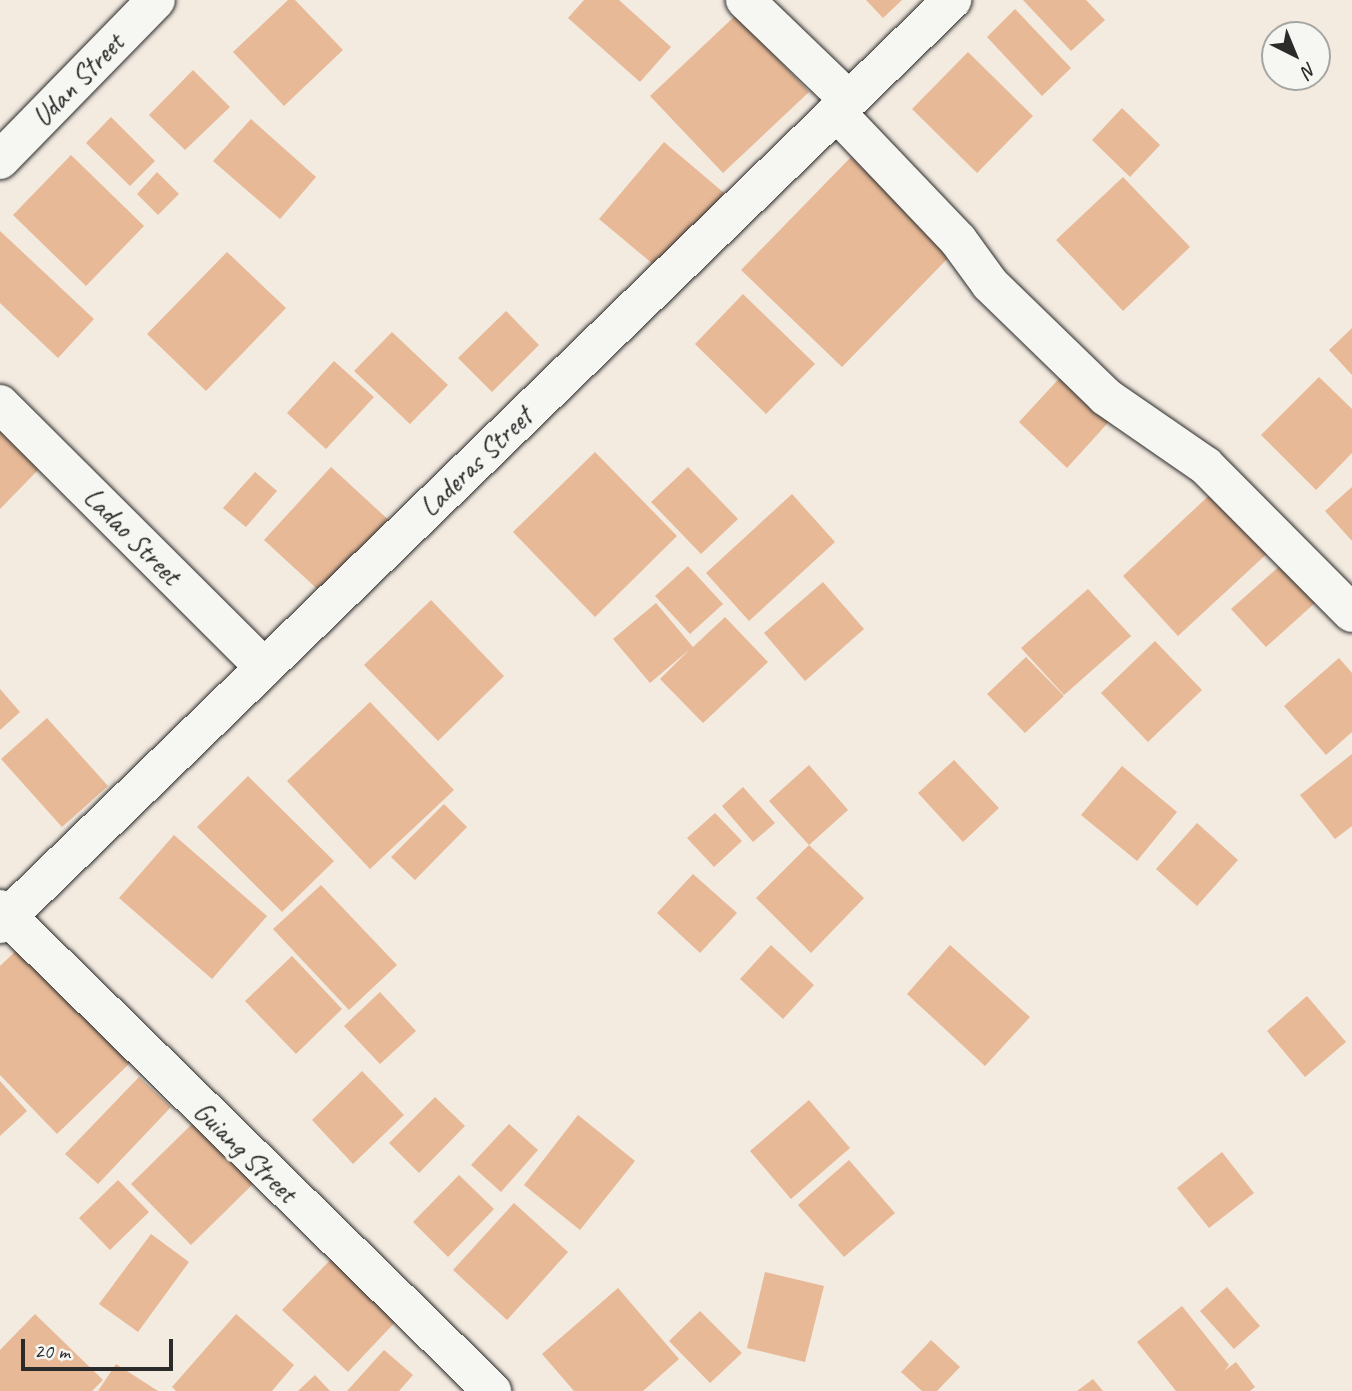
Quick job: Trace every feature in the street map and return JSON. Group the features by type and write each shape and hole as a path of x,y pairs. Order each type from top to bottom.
{"street":[{"name":"Udan Street","path":"0,160 156,0"},
{"path":"745,0 842,105 958,240 990,284 1096,388 1206,466 1352,613"},
{"name":"Laderas Street","path":"3,917 952,0"},
{"name":"Ladao Street","path":"0,404 264,667"},
{"name":"Guiang Street","path":"3,917 493,1391"}],"building":[{"path":"288,0 295,0 343,50 284,106 233,52"},
{"path":"584,0 619,0 671,47 640,82 568,18"},
{"path":"866,0 902,0 883,18"},
{"path":"1023,0 1086,0 1105,20 1071,51"},
{"path":"1015,9 1071,68 1042,96 987,37"},
{"path":"736,15 809,92 723,173 650,96"},
{"path":"968,52 1033,116 977,173 912,109"},
{"path":"193,70 230,107 185,150 149,115"},
{"path":"1122,108 1160,145 1130,177 1092,140"},
{"path":"111,117 155,161 130,186 86,143"},
{"path":"251,119 316,177 280,219 213,161"},
{"path":"664,142 730,198 666,275 599,219"},
{"path":"71,155 144,226 86,286 13,215"},
{"path":"851,157 952,254 842,367 741,270"},
{"path":"157,172 179,194 158,215 137,194"},
{"path":"1123,177 1190,247 1123,311 1056,240"},
{"path":"0,231 94,319 58,358 0,303"},
{"path":"227,252 286,308 206,391 147,334"},
{"path":"743,294 815,364 766,414 695,344"},
{"path":"506,311 539,345 492,392 458,358"},
{"path":"1352,328 1352,375 1329,350"},
{"path":"392,332 448,385 410,424 354,371"},
{"path":"334,361 374,397 326,449 287,413"},
{"path":"1067,370 1115,415 1067,468 1019,422"},
{"path":"1319,377 1352,409 1352,453 1316,490 1261,435"},
{"path":"0,430 39,469 0,509"},
{"path":"595,452 677,536 595,617 513,532"},
{"path":"331,467 393,524 326,597 264,540"},
{"path":"688,467 738,519 701,554 651,502"},
{"path":"255,472 277,491 246,527 223,508"},
{"path":"1352,487 1352,541 1325,511"},
{"path":"1217,488 1273,548 1178,636 1123,576"},
{"path":"792,494 835,542 749,621 706,573"},
{"path":"1282,564 1316,602 1266,647 1231,609"},
{"path":"688,566 723,604 690,634 655,596"},
{"path":"823,582 864,629 805,681 764,633"},
{"path":"1088,589 1131,636 1064,695 1021,648"},
{"path":"431,600 504,676 438,741 364,665"},
{"path":"656,603 693,647 725,617 768,662 703,723 660,679 690,649 650,683 613,639"},
{"path":"1155,641 1202,690 1148,742 1101,693"},
{"path":"1026,657 1064,696 1025,733 987,694"},
{"path":"1339,658 1352,673 1352,732 1326,755 1284,706"},
{"path":"0,689 20,712 0,730"},
{"path":"370,702 454,790 370,869 287,781"},
{"path":"47,718 108,786 62,827 1,759"},
{"path":"1352,754 1352,826 1335,839 1300,795"},
{"path":"954,760 999,808 963,842 918,793"},
{"path":"809,765 848,810 809,845 769,801"},
{"path":"1122,766 1177,812 1137,861 1081,815"},
{"path":"248,776 334,861 282,912 197,827"},
{"path":"743,787 775,823 753,842 722,806"},
{"path":"444,804 467,827 415,880 391,857"},
{"path":"715,813 742,841 714,867 687,838"},
{"path":"1197,823 1238,860 1197,906 1156,869"},
{"path":"174,835 267,916 212,979 119,898"},
{"path":"809,845 864,898 811,953 756,898"},
{"path":"693,874 737,913 700,953 657,913"},
{"path":"321,885 397,965 349,1010 273,929"},
{"path":"771,945 814,985 783,1019 740,979"},
{"path":"950,945 1030,1017 985,1066 907,994"},
{"path":"21,946 133,1060 57,1134 0,1075 0,966"},
{"path":"292,956 342,1009 296,1054 245,1001"},
{"path":"380,992 416,1031 380,1064 344,1026"},
{"path":"1307,996 1346,1042 1305,1077 1267,1031"},
{"path":"362,1071 404,1115 353,1164 312,1120"},
{"path":"139,1077 171,1107 98,1184 65,1154"},
{"path":"0,1081 27,1111 0,1136"},
{"path":"435,1097 465,1126 419,1173 389,1143"},
{"path":"809,1100 850,1148 791,1199 750,1151"},
{"path":"578,1115 635,1161 580,1230 524,1185"},
{"path":"193,1123 253,1184 191,1245 131,1184"},
{"path":"509,1124 538,1150 501,1192 471,1165"},
{"path":"1222,1152 1254,1193 1209,1228 1177,1188"},
{"path":"849,1160 895,1213 844,1257 798,1205"},
{"path":"459,1175 494,1209 448,1257 413,1222"},
{"path":"118,1180 149,1212 110,1250 79,1218"},
{"path":"514,1203 568,1252 507,1320 453,1270"},
{"path":"151,1234 189,1262 138,1332 99,1304"},
{"path":"335,1255 400,1317 348,1372 282,1310"},
{"path":"765,1272 824,1286 805,1362 747,1348"},
{"path":"1227,1287 1260,1326 1234,1349 1200,1311"},
{"path":"618,1288 679,1359 643,1391 574,1391 542,1354"},
{"path":"1182,1306 1229,1365 1224,1371 1236,1362 1255,1387 1250,1391 1176,1391 1137,1342"},
{"path":"700,1311 742,1353 710,1383 669,1341"},
{"path":"35,1314 103,1380 92,1391 0,1391 0,1350"},
{"path":"236,1314 294,1365 272,1391 176,1391 172,1387"},
{"path":"931,1340 960,1367 937,1391 922,1391 901,1372"},
{"path":"384,1350 413,1375 399,1391 347,1391"},
{"path":"116,1364 158,1391 98,1391"},
{"path":"315,1375 330,1391 298,1391"},
{"path":"1093,1379 1103,1391 1077,1391"}]}
